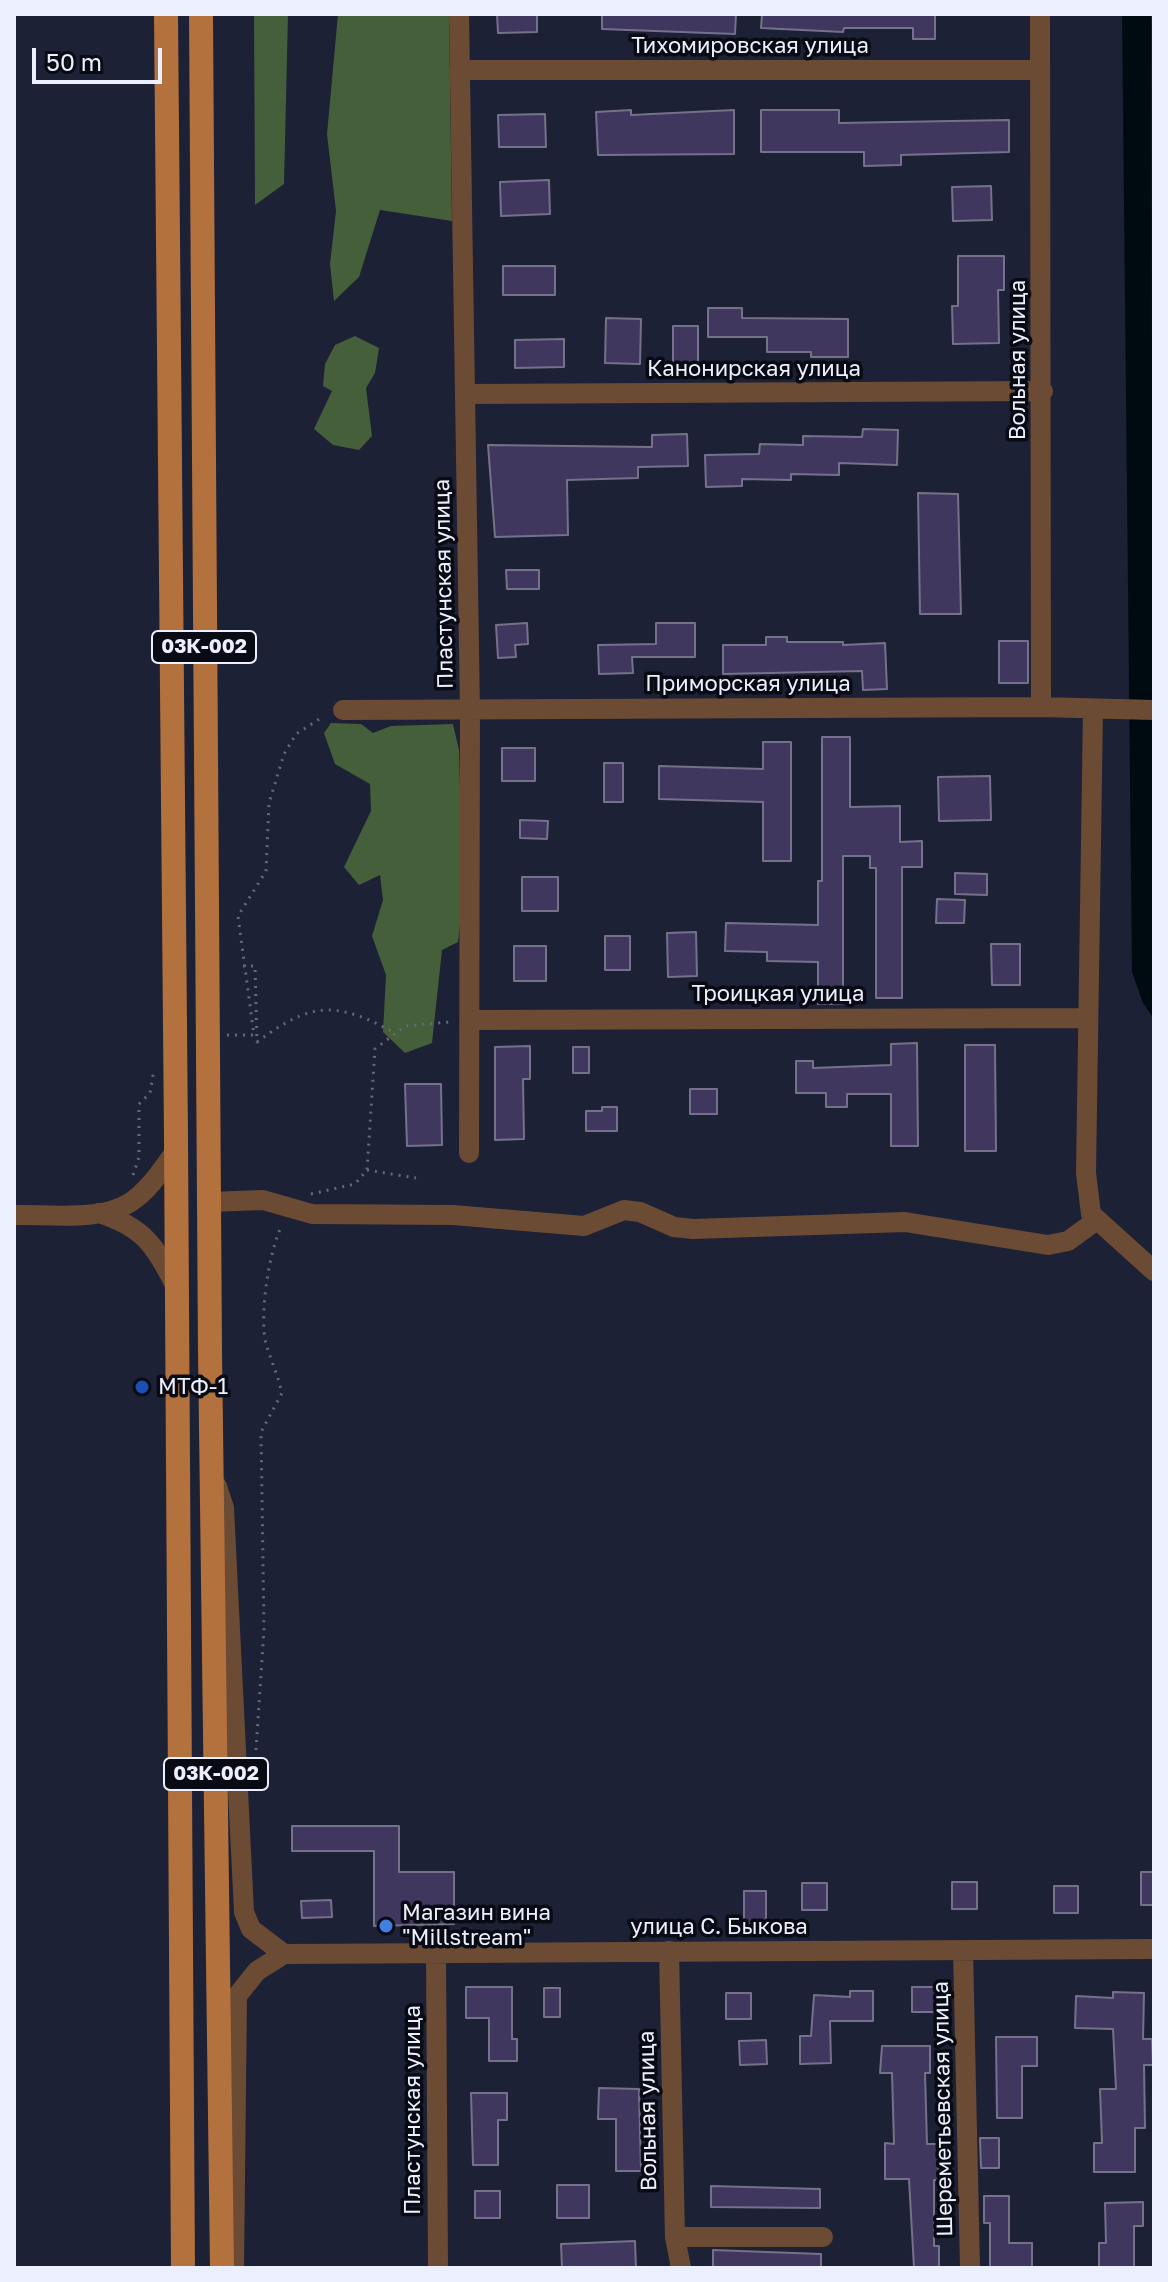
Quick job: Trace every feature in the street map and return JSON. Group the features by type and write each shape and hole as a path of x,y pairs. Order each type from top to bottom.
{"main road":[{"name":"03К-002","path":"166,14 175,628 175,1285 183,2268"},
{"name":"03К-002","path":"201,14 209,1202 222,2268"}],"street":[{"name":"Пластунская улица","path":"459,14 470,710 469,1153"},
{"name":"Вольная улица","path":"1040,14 1043,391 1041,707"},
{"name":"Тихомировская улица","path":"459,70 1040,70"},
{"name":"Канонирская улица","path":"465,394 1043,391"},
{"name":"Приморская улица","path":"343,710 1041,707 1154,710"},
{"path":"1093,709 1086,1173 1091,1214 1154,1271"},
{"name":"Троицкая улица","path":"470,1020 1087,1018"},
{"path":"14,1215 99,1213 123,1207 136,1199 175,1152"},
{"path":"209,1202 263,1200 312,1214 453,1215 584,1226 624,1210 640,1212 674,1227 693,1229 905,1222 1048,1245 1068,1241 1097,1220"},
{"path":"99,1213 141,1231 159,1252 175,1285"},
{"path":"212,1469 224,1508 244,1912 251,1929 284,1954 257,1971 237,1996 234,2268"},
{"name":"улица С. Быкова","path":"284,1954 1154,1949"},
{"name":"Шереметьевская улица","path":"963,1950 970,2268"},
{"name":"Вольная улица","path":"669,1951 675,2237 681,2268"},
{"name":"Пластунская улица","path":"436,1953 438,2268"},
{"path":"675,2237 823,2237"}],"path":[{"path":"254,1035 238,916 266,871 269,803 284,754 296,734 317,717 343,710"},
{"path":"243,966 255,966 257,1042 295,1017 342,1009 397,1034"},
{"path":"257,1752 264,1629 261,1432 282,1393 266,1343 271,1247 290,1210 309,1194 355,1184 367,1170 375,1049 405,1026 470,1020"},
{"path":"126,1183 133,1175 139,1157 139,1104 150,1093"},
{"path":"367,1170 416,1178"}],"green space":[{"path":"254,14 288,14 284,184 255,205"},
{"path":"338,14 449,14 452,221 380,210 359,277 334,301 330,264 336,211 327,134"},
{"path":"355,336 379,348 375,373 366,388 372,436 359,450 333,445 314,429 332,391 323,386 325,364 335,345"},
{"path":"331,723 361,724 373,733 391,726 453,724 459,750 463,898 458,942 442,950 432,1043 405,1053 383,1032 386,975 372,936 383,900 380,875 359,885 344,867 371,811 370,784 335,764 324,733"}],"shaded area":[{"path":"1122,14 1151,14 1154,1019 1143,1003 1132,972"}],"building":[{"path":"497,14 537,14 537,32 498,33"},
{"path":"602,14 736,14 735,34 602,29"},
{"path":"762,14 935,14 935,39 913,39 913,28 844,28 843,32 761,28"},
{"path":"631,110 631,115 734,110 734,154 598,155 596,112"},
{"path":"761,110 839,110 839,123 1009,120 1009,152 901,155 901,165 864,166 864,152 761,152"},
{"path":"545,114 546,147 499,147 498,115"},
{"path":"549,180 550,214 501,216 500,182"},
{"path":"991,186 992,220 953,221 952,187"},
{"path":"958,256 1004,256 1004,290 998,290 999,343 953,344 952,306 958,306"},
{"path":"503,266 555,266 555,295 503,295"},
{"path":"708,308 742,308 742,318 848,319 848,357 811,357 811,352 767,352 767,337 708,337"},
{"path":"606,318 641,319 640,364 605,363"},
{"path":"673,326 698,326 698,366 673,366"},
{"path":"564,339 564,367 515,368 515,340"},
{"path":"863,429 898,430 897,465 839,463 839,475 791,474 791,480 742,479 742,486 706,487 705,455 759,454 760,444 803,445 803,436 862,437"},
{"path":"687,434 688,466 638,467 638,478 567,480 568,535 495,537 488,445 652,447 652,435"},
{"path":"918,493 958,494 961,614 920,614"},
{"path":"506,570 539,570 539,589 507,589"},
{"path":"527,623 528,644 515,645 516,657 498,658 496,625"},
{"path":"656,623 695,623 695,657 632,657 633,673 599,674 598,645 656,644"},
{"path":"766,637 787,637 787,642 843,642 843,645 885,643 887,689 863,690 862,671 723,674 723,645 766,645"},
{"path":"999,641 1028,641 1028,683 999,683"},
{"path":"822,737 850,737 850,807 900,806 900,842 922,841 922,867 902,867 902,998 876,998 876,868 870,868 870,856 843,856 843,1004 818,1004 818,962 767,961 767,952 725,951 726,923 818,925 818,881 822,881"},
{"path":"763,742 791,742 791,861 763,861 763,802 659,799 659,766 763,769"},
{"path":"502,748 535,748 535,781 502,781"},
{"path":"604,763 623,763 623,802 604,802"},
{"path":"990,776 991,820 939,821 938,777"},
{"path":"520,820 548,821 547,839 520,838"},
{"path":"955,873 987,874 987,895 955,894"},
{"path":"522,877 558,877 558,911 522,911"},
{"path":"937,899 965,900 964,923 936,923"},
{"path":"696,932 697,976 668,977 667,933"},
{"path":"605,936 630,936 630,970 605,970"},
{"path":"991,944 1020,944 1020,985 992,985"},
{"path":"514,946 546,946 546,981 514,981"},
{"path":"917,1043 918,1146 891,1146 891,1094 847,1094 847,1107 826,1107 826,1093 796,1093 796,1061 813,1061 813,1068 891,1065 891,1044"},
{"path":"965,1045 995,1045 996,1151 965,1151"},
{"path":"530,1046 530,1079 523,1079 524,1139 495,1140 495,1047"},
{"path":"573,1047 589,1047 589,1073 573,1073"},
{"path":"405,1084 441,1084 442,1145 407,1146"},
{"path":"690,1089 717,1089 717,1114 690,1114"},
{"path":"602,1107 617,1107 617,1131 586,1131 586,1111 602,1111"},
{"path":"292,1826 399,1826 399,1872 454,1872 454,1924 374,1926 374,1851 292,1851"},
{"path":"1141,1872 1154,1872 1154,1905 1141,1905"},
{"path":"952,1882 977,1882 977,1909 952,1909"},
{"path":"802,1883 827,1883 827,1910 802,1910"},
{"path":"1054,1886 1078,1886 1078,1913 1054,1913"},
{"path":"744,1891 766,1891 766,1924 744,1924"},
{"path":"331,1900 332,1917 302,1918 301,1901"},
{"path":"466,1987 512,1987 512,2039 517,2039 517,2061 489,2061 489,2018 466,2018"},
{"path":"912,1987 936,1987 936,2012 912,2012"},
{"path":"544,1988 560,1988 560,2017 544,2017"},
{"path":"850,1991 873,1991 873,2021 830,2021 831,2063 800,2064 800,2036 811,2036 814,1995 850,1997"},
{"path":"1113,1992 1144,1993 1143,2039 1152,2039 1153,2065 1144,2065 1145,2128 1135,2128 1135,2172 1094,2172 1094,2143 1102,2143 1100,2089 1116,2089 1113,2029 1075,2028 1076,1996 1113,1998"},
{"path":"726,1993 751,1993 751,2019 726,2019"},
{"path":"996,2037 1037,2037 1037,2066 1022,2066 1022,2118 997,2118"},
{"path":"766,2040 767,2064 740,2065 739,2041"},
{"path":"882,2046 930,2046 930,2073 925,2073 927,2144 939,2144 938,2180 934,2180 934,2246 939,2246 939,2268 914,2268 909,2179 885,2179 885,2143 894,2144 892,2073 880,2073"},
{"path":"599,2088 639,2089 641,2171 616,2171 616,2119 598,2119"},
{"path":"471,2093 507,2093 507,2120 498,2120 498,2165 473,2165"},
{"path":"980,2138 999,2138 999,2168 981,2168"},
{"path":"557,2185 589,2185 589,2218 557,2218"},
{"path":"711,2186 820,2189 820,2208 711,2207"},
{"path":"475,2191 500,2191 500,2218 475,2218"},
{"path":"984,2196 1009,2196 1009,2243 1032,2243 1032,2268 990,2268 990,2223 984,2223"},
{"path":"1143,2202 1143,2226 1134,2226 1134,2268 1099,2268 1099,2243 1106,2243 1105,2203"},
{"path":"635,2241 636,2268 562,2268 561,2244"},
{"path":"713,2250 821,2254 821,2268 713,2268"}],"place":[{"name":"МТФ-1","path":"142,1387"},
{"name":"Магазин вина \"Millstream\"","path":"386,1926"}]}
